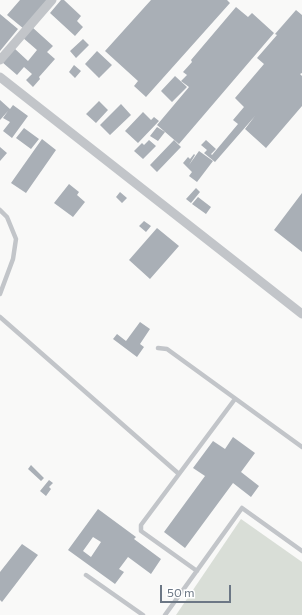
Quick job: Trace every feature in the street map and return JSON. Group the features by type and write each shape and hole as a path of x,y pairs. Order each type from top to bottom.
{"street":[{"path":"0,60 52,0"},
{"path":"0,77 302,314"}],"lane":[{"path":"0,210 7,217 16,239 13,258 0,294"},
{"path":"0,317 179,474"},
{"path":"158,348 167,349 302,447"},
{"path":"197,571 141,531 141,525 235,399"},
{"path":"165,615 242,508 302,551"},
{"path":"86,575 144,615"}],"shaded area":[{"path":"241,519 302,562 302,615 176,615"}],"building":[{"path":"20,0 48,0 24,29 7,15"},
{"path":"61,0 64,0 81,16 77,21 83,27 75,36 50,13"},
{"path":"151,0 227,0 230,3 146,97 134,86 138,81 105,51"},
{"path":"236,7 248,17 252,13 274,33 179,144 157,125 189,87 181,81 187,75 183,72 192,62 191,60"},
{"path":"296,10 302,15 302,73 300,74 302,76 302,106 266,148 245,129 255,116 215,162 204,153 207,150 201,145 206,140 216,149 211,154 212,155 238,124 233,120 244,107 235,98 264,64 257,58"},
{"path":"0,14 18,29 0,51"},
{"path":"32,27 53,46 47,52 55,59 39,77 40,79 33,87 26,80 32,74 24,67 17,75 2,62 14,48 28,61 37,50 22,37"},
{"path":"83,39 89,45 76,58 70,51"},
{"path":"97,51 112,65 99,78 85,64"},
{"path":"74,65 81,71 75,78 69,72"},
{"path":"175,76 187,87 172,102 161,91"},
{"path":"0,100 10,109 13,105 28,116 12,138 3,131 10,122 3,118 8,111 0,120"},
{"path":"99,101 108,110 96,123 86,114"},
{"path":"121,104 131,115 110,135 100,125"},
{"path":"143,112 151,120 154,117 159,121 138,143 125,131"},
{"path":"157,127 165,132 158,141 150,136"},
{"path":"24,128 39,139 31,149 16,138"},
{"path":"42,139 56,150 26,193 11,183"},
{"path":"149,140 156,146 143,159 134,151 142,143 144,145"},
{"path":"174,140 181,147 157,172 150,165"},
{"path":"0,147 7,153 0,161"},
{"path":"199,151 213,161 197,182 189,176 192,172 183,163 188,157 190,159 194,154 195,155 189,165"},
{"path":"69,184 79,192 77,195 85,202 73,217 54,203"},
{"path":"196,188 200,192 191,203 186,199"},
{"path":"120,192 127,198 122,203 116,197"},
{"path":"302,193 302,252 274,230"},
{"path":"198,197 211,207 206,214 192,204"},
{"path":"144,221 151,226 146,232 139,226"},
{"path":"157,228 179,246 150,279 129,260"},
{"path":"140,322 150,329 140,344 144,347 137,357 113,339 117,334 126,341"},
{"path":"233,437 255,453 241,472 259,486 251,497 233,483 185,548 164,532 205,476 193,468 213,441 225,449"},
{"path":"31,465 44,478 41,481 28,469"},
{"path":"49,480 53,483 49,487 51,489 46,496 40,491"},
{"path":"98,509 136,537 134,539 161,559 151,574 128,557 119,569 124,572 115,584 68,550","holes":["93,537 101,542 91,557 83,551"]},
{"path":"22,544 38,555 2,602 0,600 0,572"}]}
